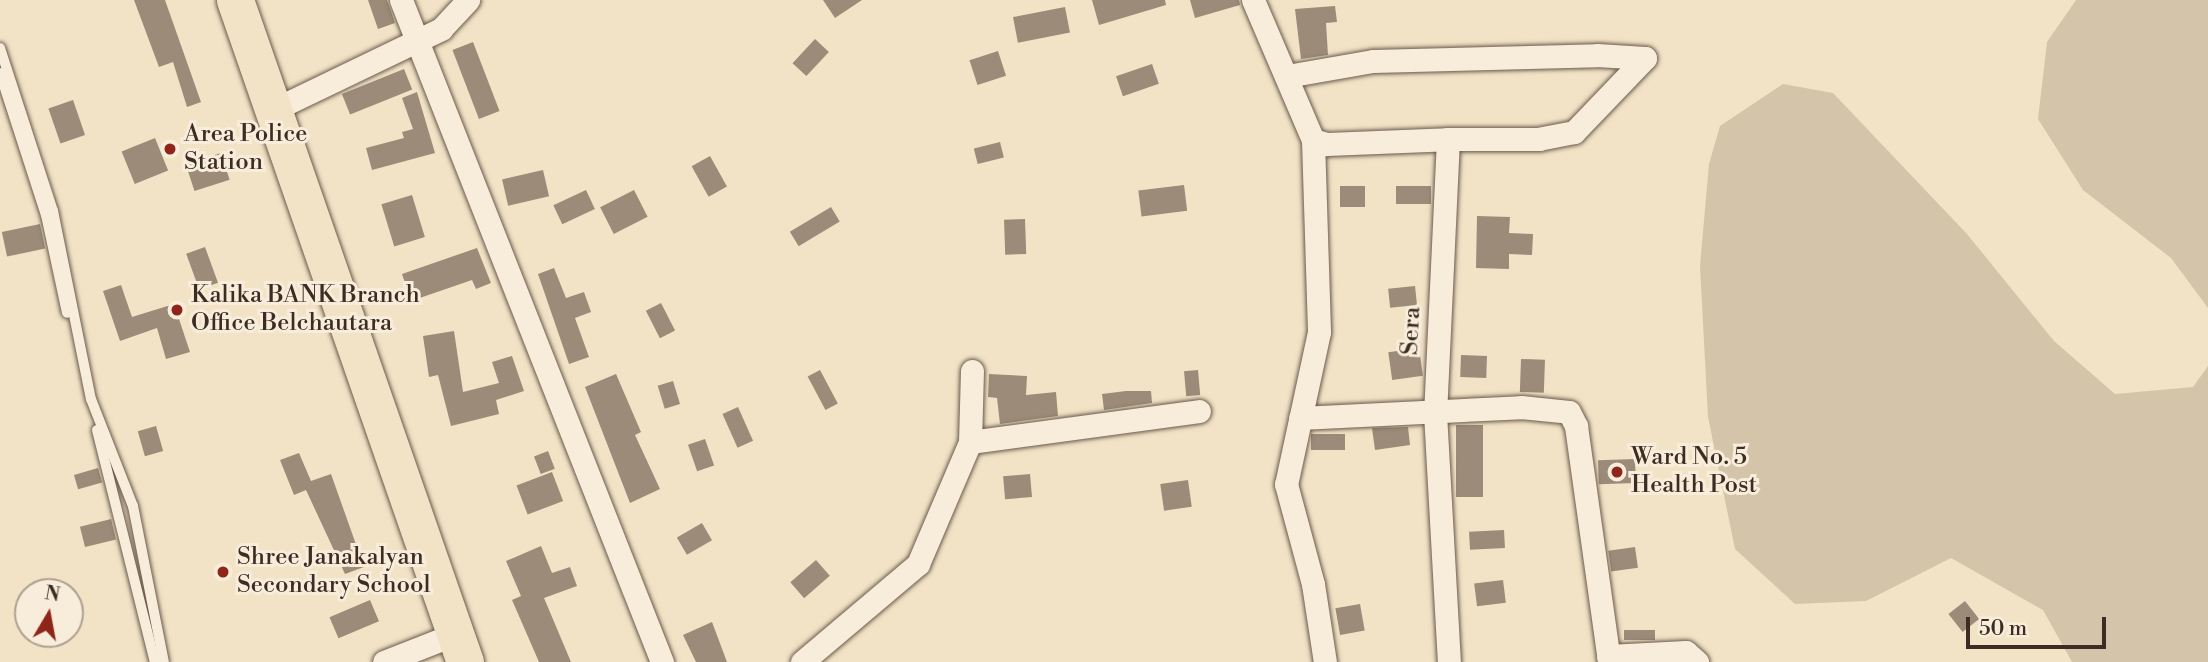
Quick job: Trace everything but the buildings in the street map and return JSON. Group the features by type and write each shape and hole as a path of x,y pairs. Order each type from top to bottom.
{"highway":[{"path":"235,0 460,648"}],"street":[{"path":"401,0 612,542 662,662"},
{"path":"273,110 415,39 441,29 468,0"},
{"path":"1253,0 1287,75 1312,140 1319,332 1286,484 1313,584 1325,662"},
{"path":"1287,75 1373,61 1597,54 1645,58 1574,132 1539,139 1448,139 1326,144 1312,140"},
{"name":"Sera","path":"1448,139 1435,413 1449,662"},
{"path":"802,662 918,564 970,442 972,371"},
{"path":"1300,418 1521,407 1569,412 1576,426 1608,659 1686,652 1697,662"},
{"path":"970,442 1199,411"},
{"path":"384,662 460,648"}],"lane":[{"path":"0,48 52,211 91,399 133,506 164,662"},
{"path":"0,73 46,215 54,264 155,662"}],"shaded area":[{"path":"2076,0 2208,0 2208,308 2171,258 2083,190 2038,119 2047,42"},
{"path":"1783,84 1833,93 1967,234 2054,341 2115,394 2193,387 2208,366 2208,662 2072,662 2043,610 1951,558 1866,601 1795,604 1735,549 1708,417 1700,266 1709,164 1720,126"}],"place":[{"name":"Area Police Station","path":"170,149"},
{"name":"Kalika BANK Branch Office Belchautara","path":"177,310"},
{"name":"Ward No. 5 Health Post","path":"1617,472"},
{"name":"Shree Janakalyan Secondary School","path":"223,572"}]}
